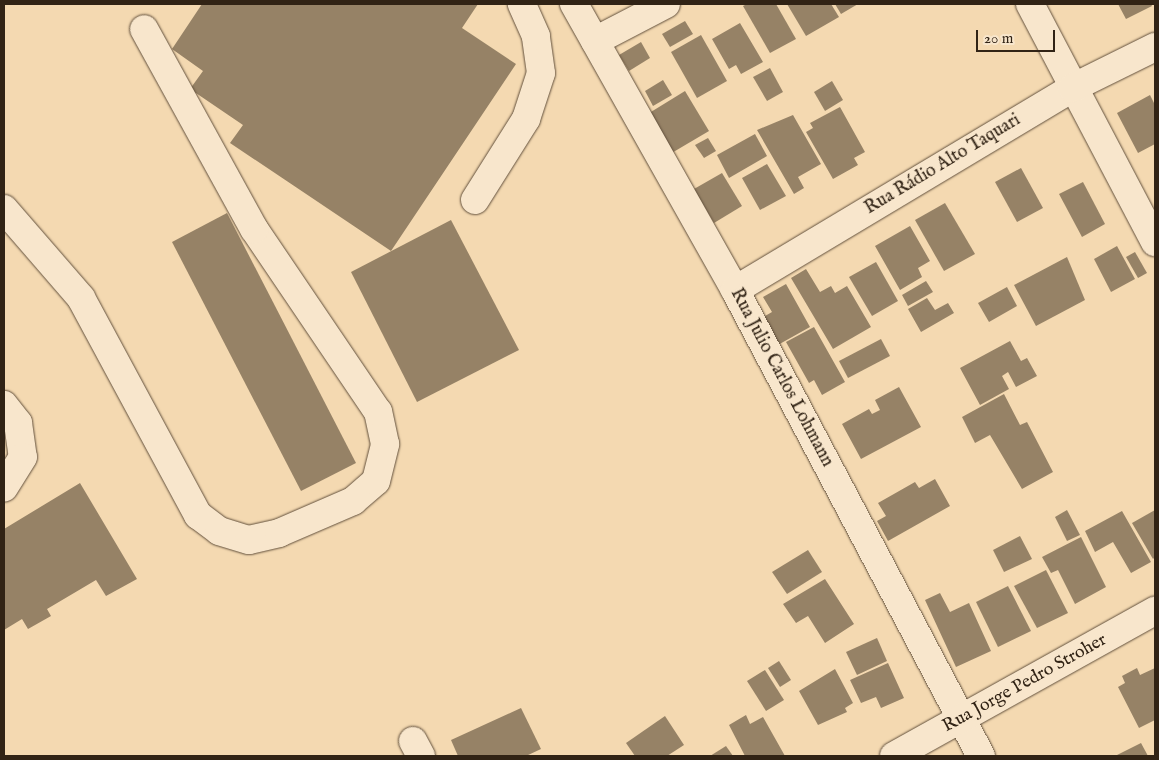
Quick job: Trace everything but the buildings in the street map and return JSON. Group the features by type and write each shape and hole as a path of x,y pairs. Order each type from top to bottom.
{"street":[{"path":"475,200 526,119 541,72 536,36 522,4"},
{"name":"Rua Julio Carlos Lohmann","path":"574,4 735,290 981,756"},
{"path":"595,41 666,4"},
{"path":"1030,4 1072,88 1155,242"},
{"path":"4,209 81,298 198,515 218,531 249,540 279,533 353,501 376,481 385,444 378,412 254,228 144,29"},
{"name":"Rua Rádio Alto Taquari","path":"735,290 1072,88 1155,47"},
{"path":"4,405 18,423 23,457 4,488"},
{"name":"Rua Jorge Pedro Stroher","path":"894,756 1155,611"}]}
